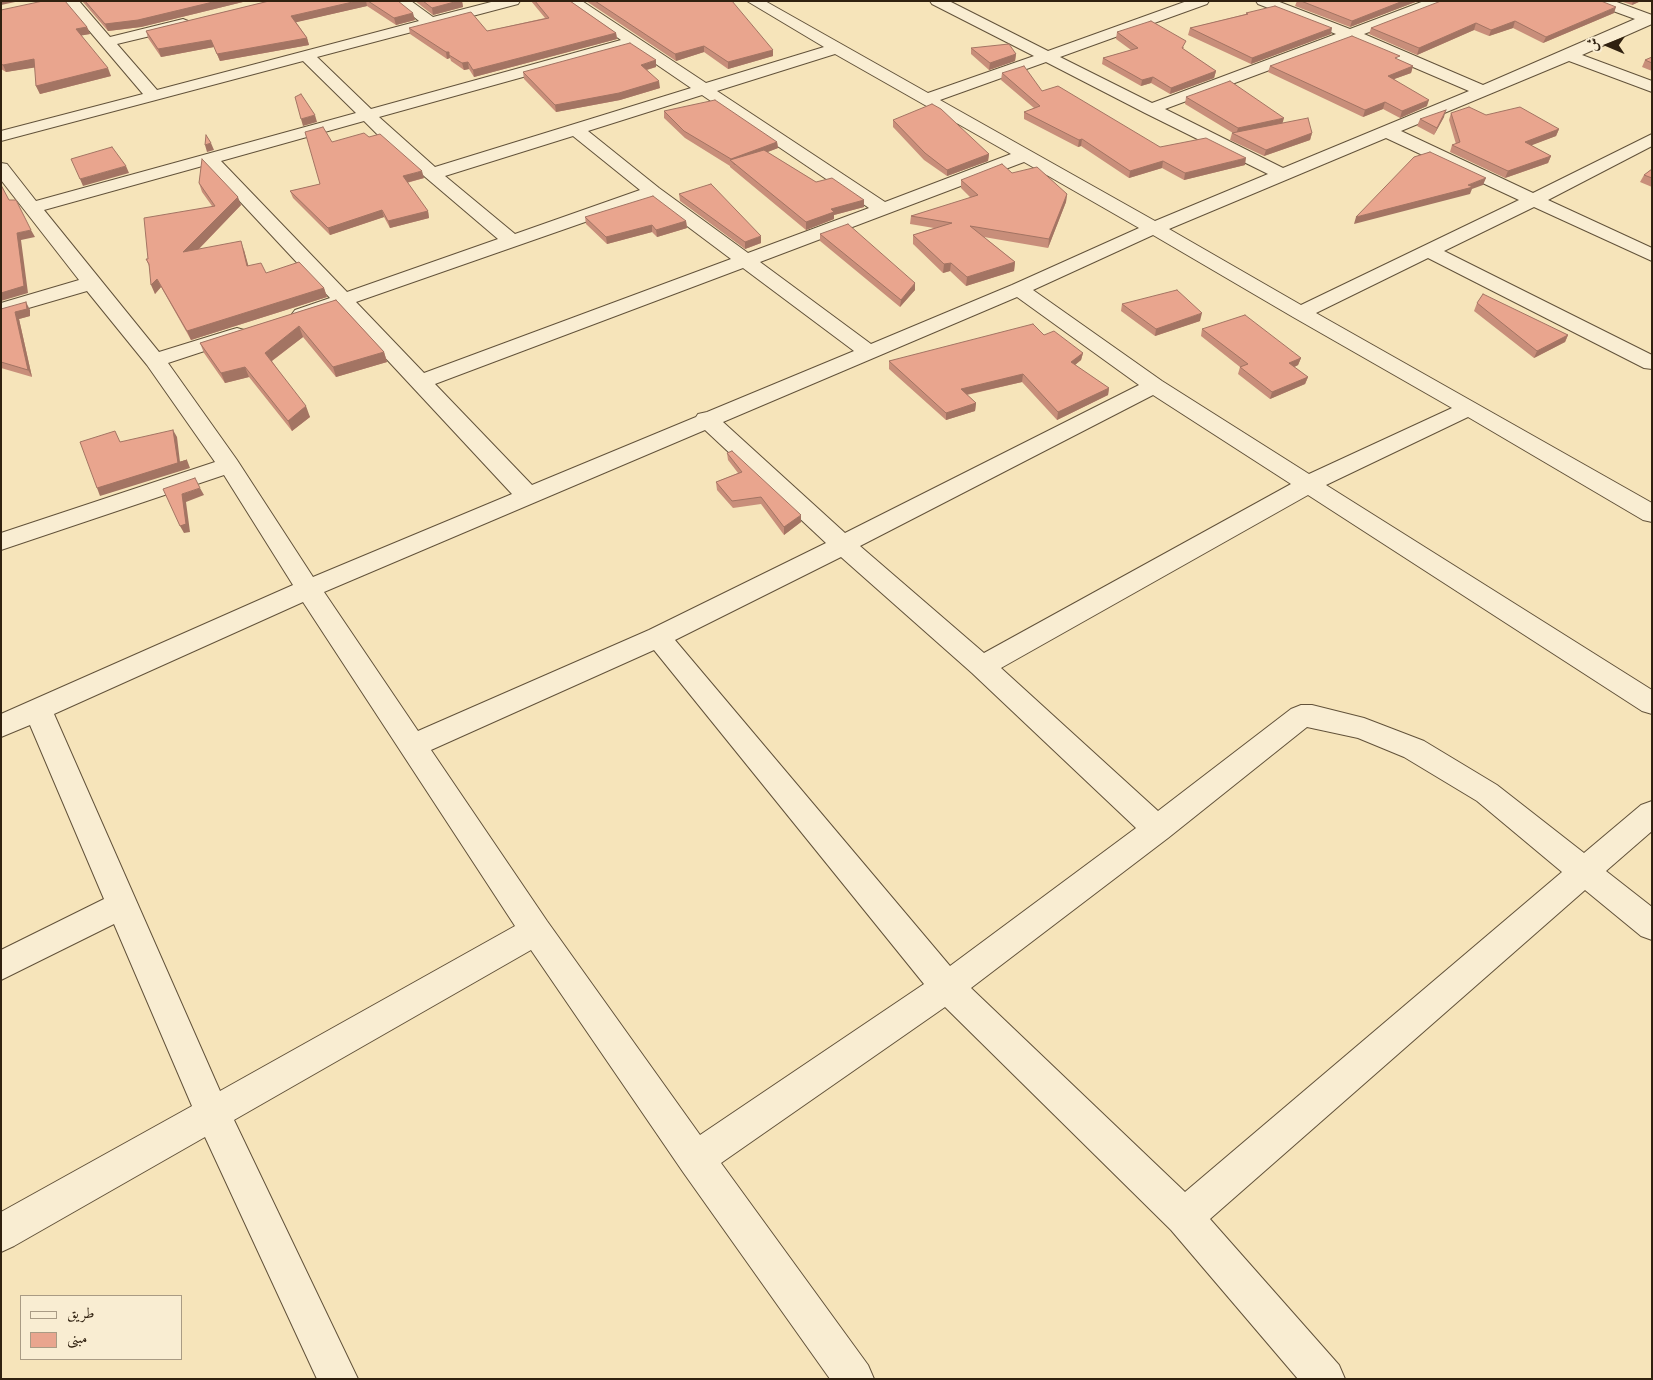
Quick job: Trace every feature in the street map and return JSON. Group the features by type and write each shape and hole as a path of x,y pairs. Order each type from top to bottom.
{"street":[{"path":"72,1 154,96"},
{"path":"401,1 431,23"},
{"path":"1,136 514,1"},
{"path":"572,1 883,209"},
{"path":"937,1 1283,175"},
{"path":"1182,1 1201,2"},
{"path":"1263,1 1350,34 1483,90"},
{"path":"757,2 1300,313 1646,504"},
{"path":"927,99 1201,2"},
{"path":"1151,109 1434,2"},
{"path":"1610,3 1650,19"},
{"path":"1,726 308,589 706,419 1019,289 1154,228 1388,132 1650,19"},
{"path":"107,42 197,20"},
{"path":"34,207 632,42"},
{"path":"432,174 837,48"},
{"path":"1569,55 1652,87"},
{"path":"307,56 366,114 432,174 512,241"},
{"path":"575,130 653,192 746,259 869,352"},
{"path":"1388,132 1652,255"},
{"path":"1300,313 1535,199 1652,139"},
{"path":"421,382 1026,155"},
{"path":"210,159 528,496"},
{"path":"1,168 155,360 229,465 308,589 536,931 854,1379"},
{"path":"286,319 653,192"},
{"path":"1429,251 1652,363"},
{"path":"1,310 92,283"},
{"path":"1019,289 1154,386 1652,704"},
{"path":"155,360 258,328"},
{"path":"414,746 658,637 1154,386"},
{"path":"982,666 1309,484 1469,408"},
{"path":"706,419 843,545 982,666 1157,829"},
{"path":"1,542 229,465"},
{"path":"658,637 947,987 1184,1217 1325,1379"},
{"path":"38,710 213,1115 338,1379"},
{"path":"696,1159 947,987 1157,829 1301,716 1312,716 1364,729 1414,749 1487,793 1652,926"},
{"path":"1184,1217 1652,813"},
{"path":"1,966 123,904"},
{"path":"1,1233 536,931"}],"building":[{"path":"43,1 65,1 87,27 76,29 108,68 36,86 34,59 1,64 1,10"},
{"path":"85,1 217,1 138,20 105,24"},
{"path":"269,1 357,1 291,16 307,38 217,54 211,40 158,49 146,31"},
{"path":"368,1 398,1 413,13 394,18"},
{"path":"423,1 458,1 432,8"},
{"path":"535,1 570,1 616,33 473,70 468,62 462,63 449,55 449,52 446,52 409,28 471,12 487,31 549,18"},
{"path":"595,1 732,1 773,50 728,62 704,46 675,54"},
{"path":"1301,1 1403,1 1352,21"},
{"path":"1441,1 1601,1 1616,7 1546,37 1515,21 1491,30 1476,23 1419,48 1371,28"},
{"path":"1275,6 1332,28 1252,58 1190,28 1248,14 1246,13"},
{"path":"1151,21 1186,41 1182,48 1216,71 1171,88 1153,77 1142,80 1103,58 1138,48 1117,32"},
{"path":"1352,36 1400,56 1395,58 1413,66 1388,76 1429,100 1402,111 1385,102 1365,110 1270,66"},
{"path":"630,43 656,60 641,65 659,81 619,93 555,105 523,72"},
{"path":"1009,44 1016,54 990,63 971,48"},
{"path":"1652,57 1652,63 1645,60"},
{"path":"1024,66 1042,91 1058,86 1160,147 1206,138 1246,158 1185,173 1163,161 1130,171 1082,139 1079,140 1024,112 1040,106 1002,73"},
{"path":"1230,81 1284,118 1238,128 1186,97"},
{"path":"301,94 315,115 301,119 295,97"},
{"path":"715,100 777,142 731,159 684,131 664,111"},
{"path":"932,104 941,109 989,154 947,170 925,153 893,120"},
{"path":"1469,107 1486,115 1520,107 1559,129 1525,142 1551,156 1508,171 1452,145 1460,142 1451,113"},
{"path":"1446,110 1437,128 1420,119"},
{"path":"1308,118 1312,133 1266,150 1232,133"},
{"path":"323,127 332,142 364,133 369,137 380,134 422,171 403,176 428,211 388,221 382,210 328,228 290,191 320,184 305,132"},
{"path":"206,135 211,143 205,145"},
{"path":"112,147 126,166 80,179 71,159"},
{"path":"764,150 816,182 832,178 864,200 831,209 834,212 806,222 730,160"},
{"path":"1430,152 1486,178 1468,185 1473,187 1356,217 1414,157"},
{"path":"202,159 238,197 183,252 241,241 247,266 261,263 266,273 299,262 324,288 187,331 157,279 151,285 149,264 146,259 148,259 144,218 215,206 199,183"},
{"path":"1002,164 1012,173 1037,167 1067,194 1049,239 970,226 1015,262 967,277 951,263 944,264 913,235 952,223 911,216 978,195 961,180"},
{"path":"1652,169 1652,178 1644,175"},
{"path":"711,184 761,236 745,242 679,194"},
{"path":"1,185 9,200 16,200 31,230 17,233 24,286 1,293"},
{"path":"653,196 686,221 656,230 652,225 606,237 585,217"},
{"path":"848,224 915,283 901,300 820,234"},
{"path":"1177,290 1202,313 1156,329 1122,304"},
{"path":"1483,294 1568,335 1537,351 1477,303"},
{"path":"336,300 384,352 333,367 299,326 265,353 306,406 288,421 245,367 221,373 200,343"},
{"path":"26,302 27,309 15,312 28,370 1,362 1,309"},
{"path":"1245,315 1301,358 1289,363 1308,377 1272,392 1240,367 1248,364 1202,329"},
{"path":"1033,324 1044,335 1054,331 1083,353 1071,362 1109,388 1058,412 1023,374 961,389 976,403 946,413 889,361"},
{"path":"173,430 178,463 97,488 80,442 115,431 120,442"},
{"path":"732,451 801,515 784,527 761,497 732,501 716,482 742,472 727,453"},
{"path":"195,478 200,488 182,494 186,524 180,526 163,489"}]}
